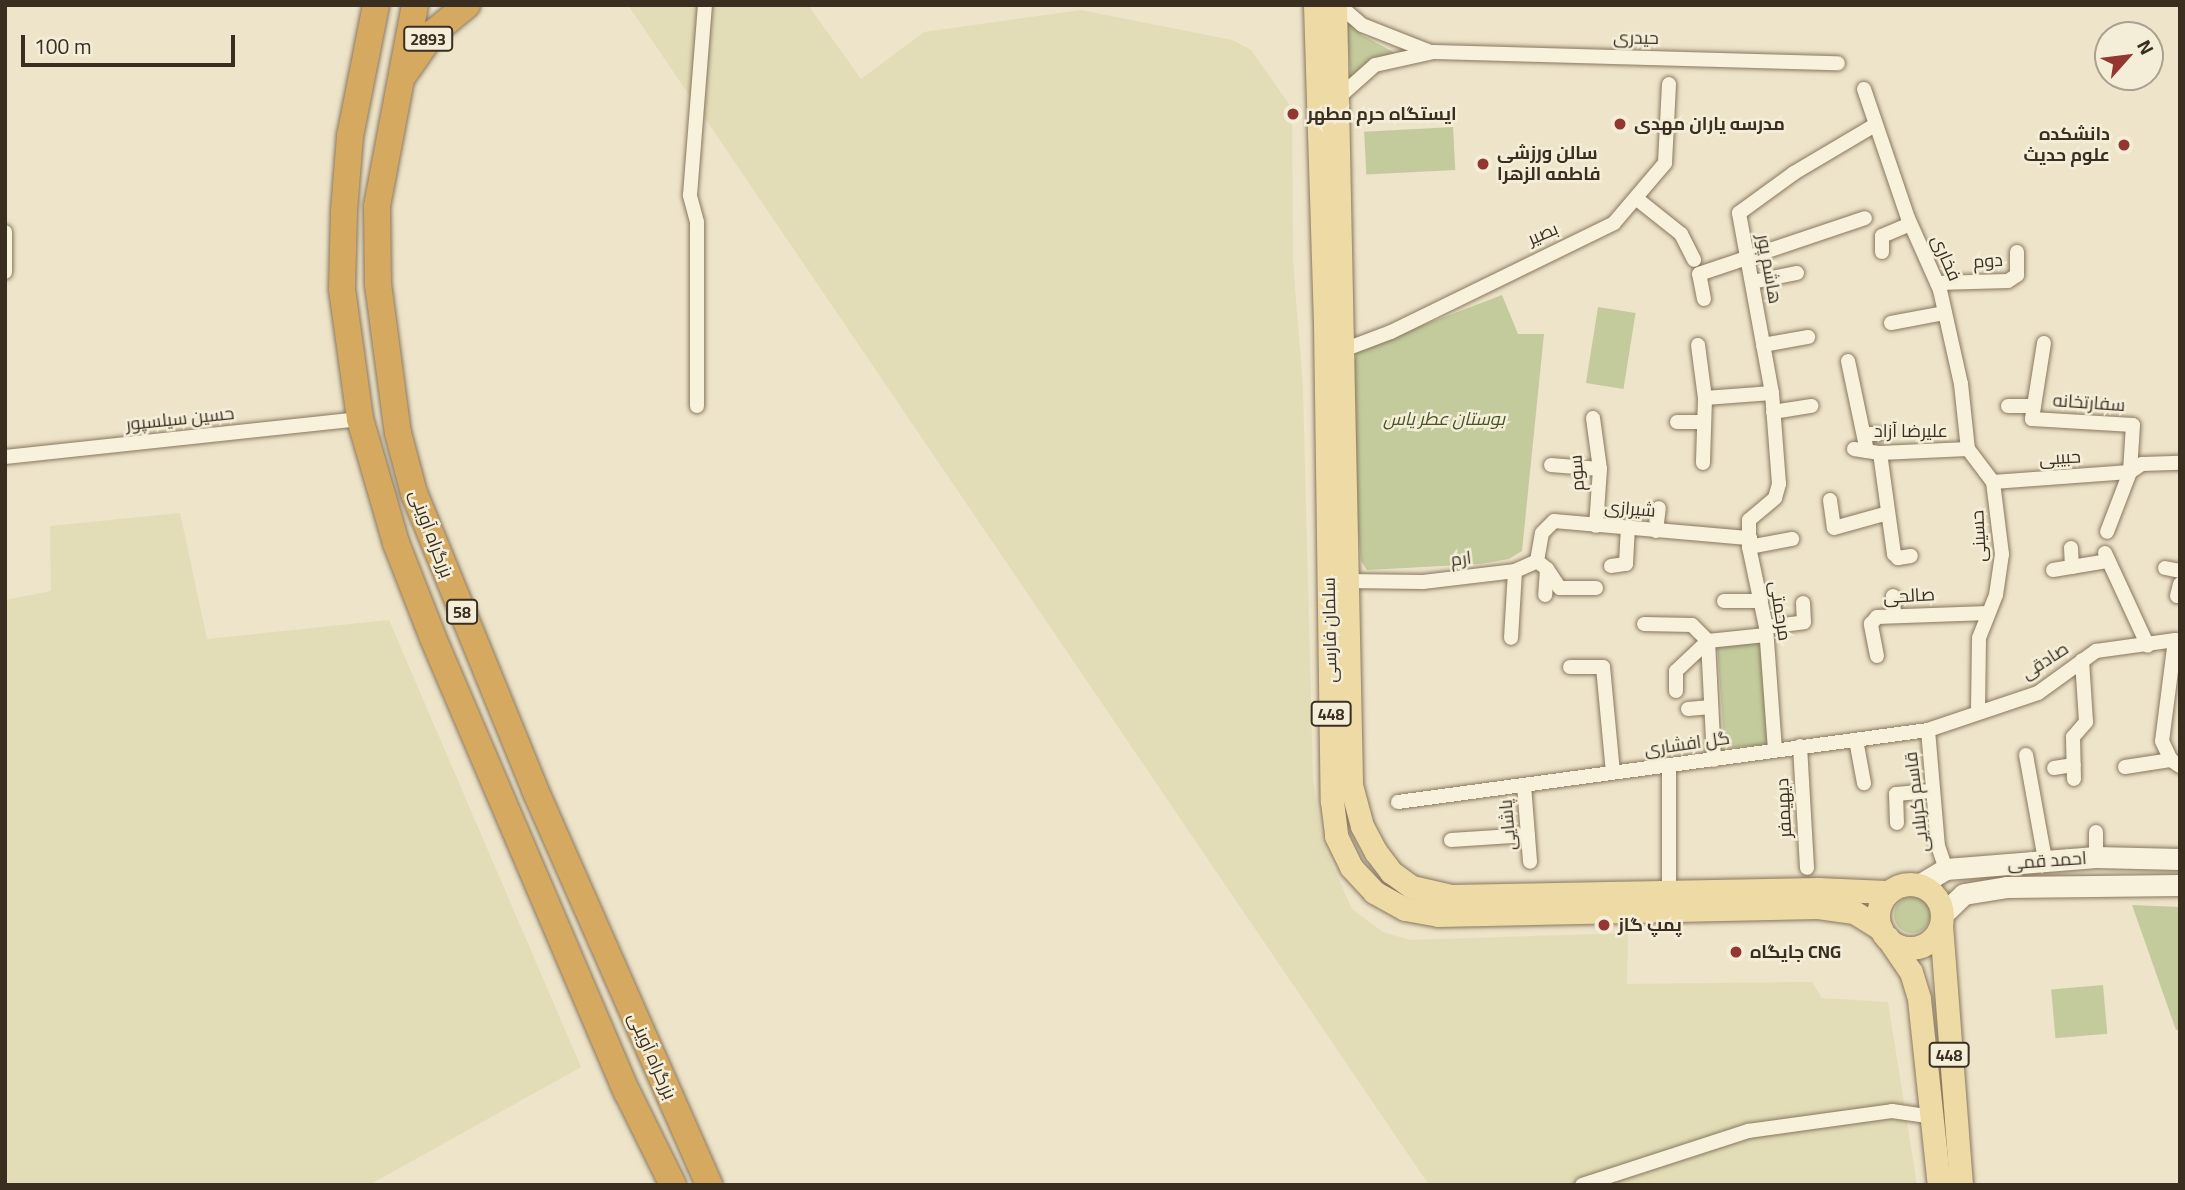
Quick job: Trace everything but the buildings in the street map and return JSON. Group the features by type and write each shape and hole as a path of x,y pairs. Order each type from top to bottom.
{"highway":[{"name":"بزرگراه آوینی","path":"376,5 350,136 344,211 342,289 360,419 396,543 433,638 628,1092 673,1185"},
{"name":"بزرگراه آوینی","path":"415,5 398,83 377,205 378,284 398,433 414,493 535,790 709,1185"},
{"name":"2893","path":"398,83 433,33 467,5"}],"main road":[{"name":"سلمان فارسی","path":"1315,5 1325,323 1332,802 1336,836 1351,867 1384,898 1405,909 1438,915 1818,906 1854,912 1884,933 1911,972 1919,999 1939,1185"},
{"name":"سلمان فارسی","path":"1337,5 1346,349 1345,581 1351,785 1362,826 1391,872 1412,887 1451,896 1888,892"},
{"name":"احمد قمی","path":"1919,885 1946,869 2045,860 2180,859"},
{"path":"1908,883 1919,885 1936,896 1942,920 1930,941 1913,948 1884,933 1879,909 1888,892 1908,883"},
{"name":"احمد قمی","path":"1942,920 1964,894 2007,887 2180,886"},
{"name":"448","path":"1942,920 1961,1185"}],"street":[{"path":"697,406 697,222 690,195 705,5"},
{"path":"1337,5 1362,25 1433,52"},
{"path":"1339,97 1375,65 1433,52"},
{"name":"حیدری","path":"1433,52 1838,63"},
{"name":"بصیر","path":"1346,349 1391,332 1532,259 1599,231 1637,199 1665,163 1669,85"},
{"name":"فخاری","path":"1864,89 1910,224 1937,283 1961,384 1968,449"},
{"name":"هاشم پور","path":"1778,492 1772,393 1739,213 1794,173 1875,125"},
{"path":"1637,199 1681,234 1693,260"},
{"path":"1704,299 1699,274 1748,261 1866,218"},
{"path":"1882,251 1882,236 1910,224"},
{"path":"5,232 5,272"},
{"name":"دوم","path":"1937,283 2008,281 2017,275 2017,252"},
{"path":"1752,282 1797,273"},
{"path":"1891,323 1945,313"},
{"path":"1763,345 1808,337"},
{"name":"سفارتخانه","path":"2044,342 2032,419 2133,425 2130,472"},
{"path":"1698,345 1705,398 1703,463"},
{"path":"1848,361 1871,434 1867,451 1888,513 1895,557 1910,556"},
{"path":"1705,398 1772,393"},
{"path":"1773,412 1812,406"},
{"path":"2008,406 2034,406"},
{"name":"سوم","path":"1593,418 1600,469 1596,526"},
{"name":"حسین سیلسپور","path":"5,457 360,419"},
{"path":"1677,422 1704,422"},
{"path":"1968,449 1993,482"},
{"name":"علیرضا آزاد","path":"1867,451 1968,449"},
{"name":"حبیبی","path":"1993,482 2130,472 2142,464 2180,463"},
{"path":"1551,466 1600,469"},
{"path":"2107,532 2130,472"},
{"name":"حسینی","path":"1978,710 1979,638 1996,595 2002,554 1993,482"},
{"name":"مرحمتی","path":"1775,750 1766,631 1750,543 1752,513 1778,492"},
{"path":"1830,500 1834,528 1888,513"},
{"path":"1656,531 1658,508"},
{"name":"شیرازی","path":"1542,565 1547,525 1555,521 1750,543 1792,539"},
{"path":"1611,566 1626,564 1628,529"},
{"path":"2071,548 2072,567"},
{"path":"2053,570 2107,557 2141,646"},
{"path":"1542,565 1560,588 1589,591"},
{"path":"1542,565 1545,595"},
{"name":"ارم","path":"1345,581 1423,582 1515,571 1542,565"},
{"path":"2165,568 2180,570"},
{"path":"1511,638 1515,571"},
{"path":"1893,596 1894,616"},
{"path":"1724,601 1761,601"},
{"path":"1676,691 1676,671 1708,641 1804,622 1802,603"},
{"name":"صالحی","path":"1877,656 1871,619 1988,614"},
{"path":"1644,624 1692,625 1708,641 1714,760"},
{"name":"صادقی","path":"1978,710 2038,693 2096,651 2175,640 2162,741 2175,763"},
{"path":"2054,768 2074,772 2073,737 2086,722 2082,660"},
{"path":"1570,667 1603,667 1613,773"},
{"path":"1688,709 1711,707"},
{"name":"گل افشاری","path":"1398,802 1928,730 1978,710"},
{"name":"قاسم کربلایی","path":"1928,730 1938,846 1946,869"},
{"path":"1856,740 1864,783"},
{"name":"دیهیمفر","path":"1800,747 1807,869"},
{"path":"2026,755 2045,860"},
{"path":"2125,767 2175,763"},
{"path":"1669,766 1670,892"},
{"name":"پاشایی","path":"1524,785 1530,862"},
{"path":"1897,823 1896,793 1933,790"},
{"path":"2096,832 2096,858"},
{"path":"1451,839 1528,835"},
{"path":"1582,1185 1748,1131 1892,1111 1933,1117"}],"shaded area":[{"path":"628,5 808,5 861,79 924,32 1081,10 1232,40 1251,50 1292,108 1293,261 1303,388 1313,779 1322,842 1352,909 1383,932 1410,940 1628,933 1627,984 1812,982 1822,998 1888,1002 1917,1185 1429,1185"},
{"path":"180,513 207,639 389,620 581,1067 369,1185 5,1185 5,600 51,591 50,526"}],"green space":[{"path":"1352,24 1362,35 1395,53 1368,62 1351,79 1347,25"},
{"path":"1453,127 1455,170 1366,175 1364,132"},
{"name":"بوستان عطر یاس","path":"1502,295 1518,334 1544,334 1522,551 1509,559 1480,564 1367,570 1361,561 1352,458 1353,365 1358,350"},
{"path":"1598,307 1636,313 1623,389 1586,383"},
{"path":"1761,640 1768,745 1724,748 1717,643"},
{"path":"1912,897 1925,902 1930,915 1925,928 1912,933 1899,928 1894,915 1899,902"},
{"path":"2132,905 2180,907 2180,1029 2176,1030"},
{"path":"2103,985 2107,1034 2055,1038 2051,990"}],"place":[{"name":"ایستگاه حرم مطهر","path":"1293,114"},
{"name":"مدرسه یاران مهدی","path":"1620,124"},
{"name":"دانشکده علوم حدیث","path":"2124,145"},
{"name":"سالن ورزشی فاطمه الزهرا","path":"1483,164"},
{"name":"پمپ گاز","path":"1604,925"},
{"name":"جایگاه CNG","path":"1736,952"}]}
